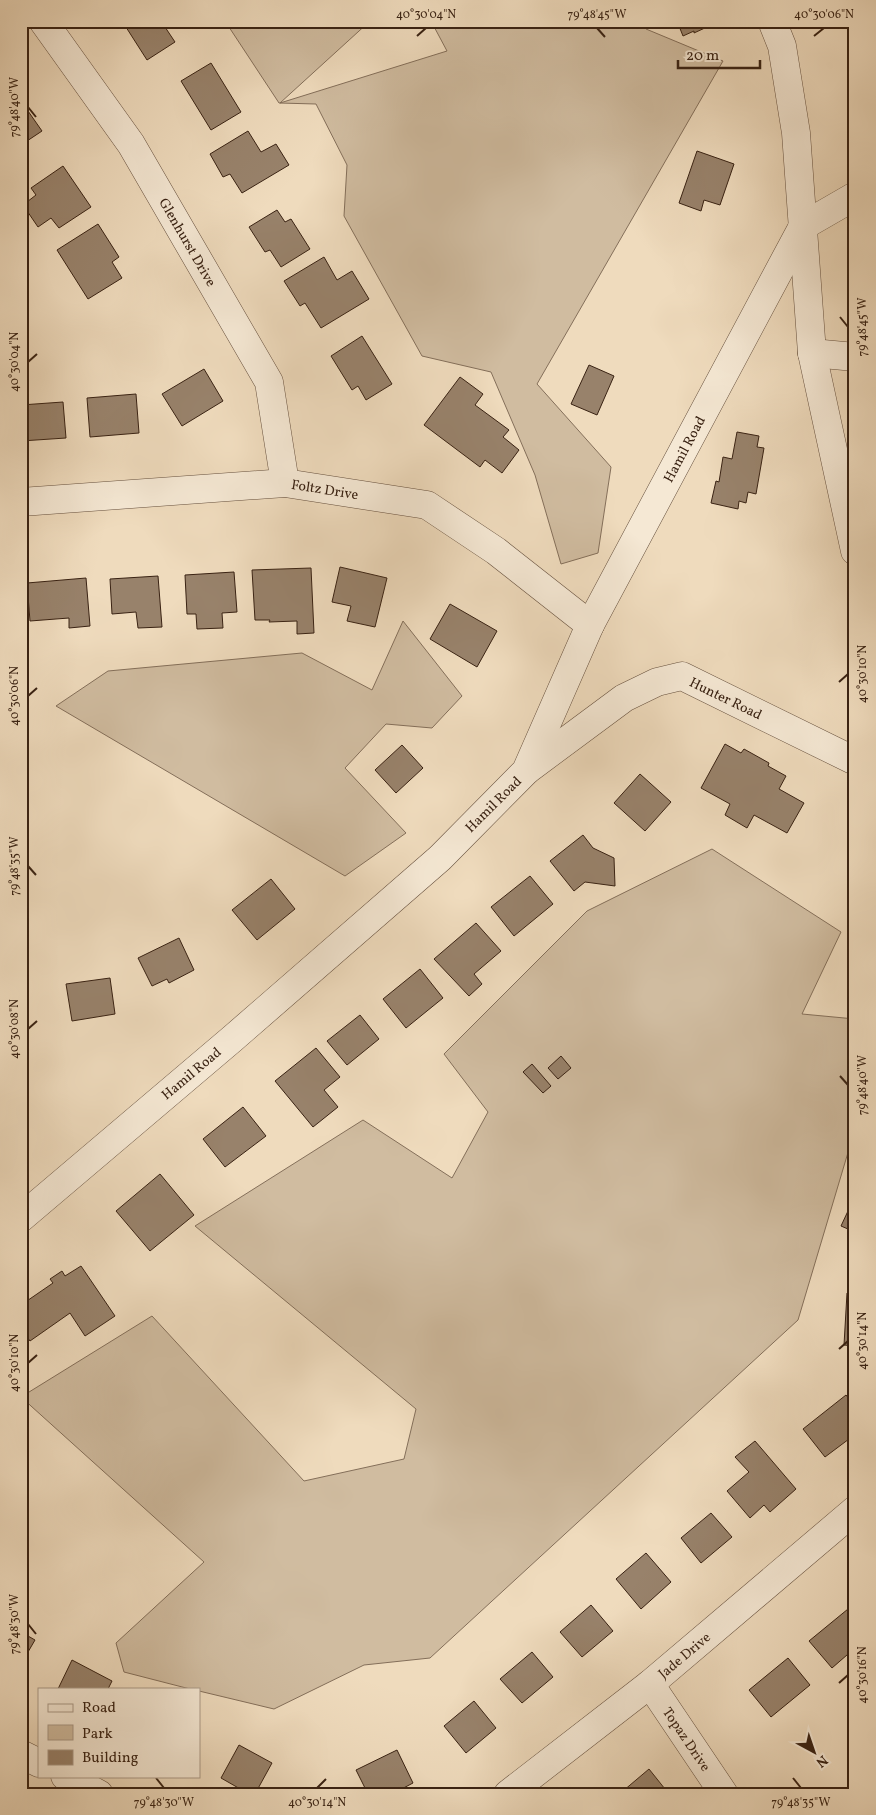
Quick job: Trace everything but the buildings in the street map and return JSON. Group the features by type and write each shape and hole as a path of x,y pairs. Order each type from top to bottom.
{"street":[{"name":"Glenhurst Drive","path":"43,21 131,144 270,382 285,483"},
{"path":"772,21 782,46 796,133 812,353 850,506 855,550"},
{"path":"804,226 855,196"},
{"name":"Hamil Road","path":"21,1218 232,1039 440,858 526,771 590,625 804,226"},
{"path":"812,353 855,357"},
{"name":"Foltz Drive","path":"21,502 285,483 427,505 496,551 590,625"},
{"name":"Hunter Road","path":"526,771 624,698 657,682 682,676 855,761"},
{"name":"Jade Drive","path":"508,1794 650,1684 855,1510"},
{"name":"Topaz Drive","path":"650,1684 724,1794"},
{"path":"21,1754 38,1762"},
{"path":"69,1778 99,1794"}],"green space":[{"path":"225,21 370,21 280,103 447,51 431,21 645,21 646,29 723,61 537,384 611,467 598,553 561,564 535,475 491,372 422,356 344,216 347,165 316,104 279,103"},
{"path":"403,621 462,696 432,728 386,724 345,768 406,833 345,876 56,706 108,671 302,653 372,690"},
{"path":"712,849 841,932 802,1014 855,1019 855,1129 798,1320 430,1658 364,1665 274,1709 200,1691 200,1688 186,1688 124,1672 116,1643 204,1562 21,1397 152,1316 304,1481 404,1459 416,1409 195,1226 363,1120 452,1178 488,1112 444,1054 587,911"}]}
